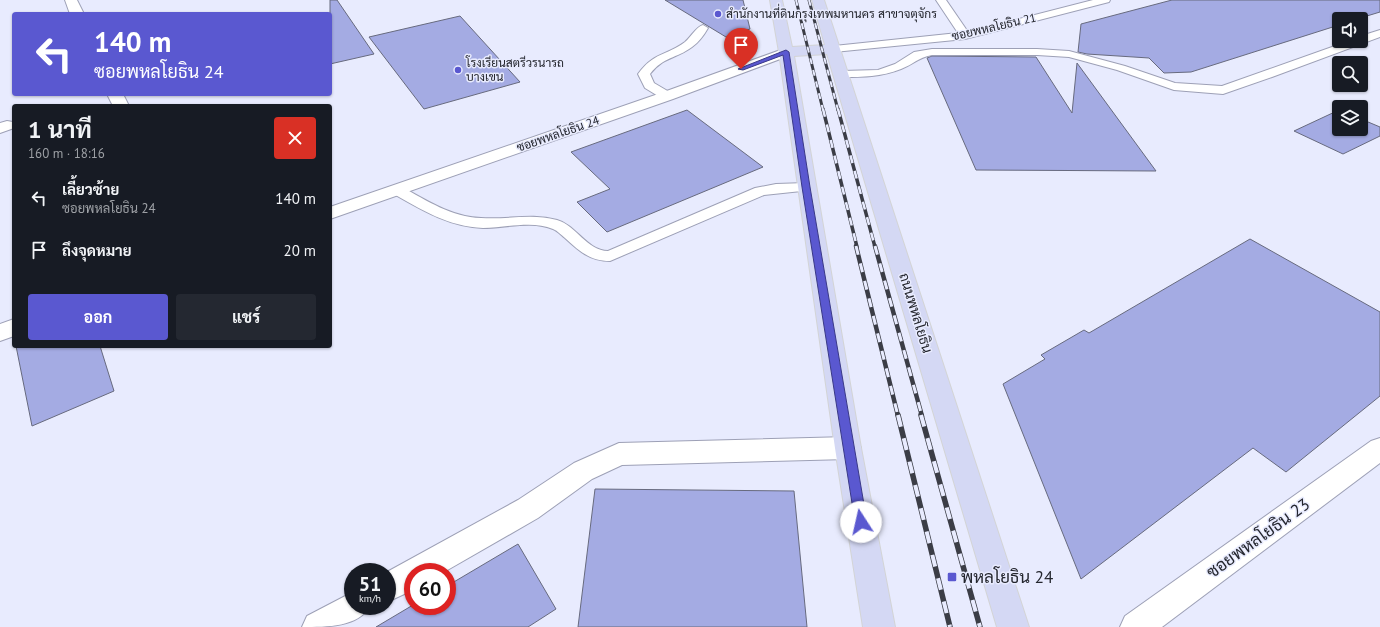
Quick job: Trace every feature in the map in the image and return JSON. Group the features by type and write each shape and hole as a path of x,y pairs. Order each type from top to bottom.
{"main road":[{"path":"776,0 786,52 848,448 879,627"},
{"name":"ถนนพหลโยธิน","path":"818,0 1013,627"},
{"path":"786,52 834,49"}],"street":[{"path":"71,0 76,12"},
{"name":"ซอยพหลโยธิน 24","path":"332,213 667,96 786,52"},
{"path":"0,332 12,328"},
{"path":"432,563 528,509 583,471 619,454 848,448"},
{"name":"ซอยพหลโยธิน 23","path":"1136,627 1380,449"},
{"path":"318,627 344,612"}],"lane":[{"path":"941,0 965,36"},
{"name":"ซอยพหลโยธิน 21","path":"834,49 965,36 1105,0"},
{"path":"667,96 649,85 644,74 656,61 676,53 696,40 703,28"},
{"path":"1368,38 1380,33"},
{"path":"842,74 879,73 899,66 918,54 932,52 1036,52 1069,54 1174,86 1223,90 1341,48"},
{"path":"397,190 431,209 461,221 481,224 545,222 559,225 593,254 601,257 610,256 760,191 776,188 806,187"}],"building":[{"path":"330,0 337,0 374,54 332,64 332,12 330,12"},
{"name":"สำนักงานที่ดินกรุงเทพมหานคร สาขาจตุจักร","path":"665,0 743,0 750,29 726,37"},
{"path":"1172,0 1380,0 1380,12 1368,16 1368,12 1332,12 1332,27 1191,72 1164,73 1149,58 1087,54 1078,52 1081,24"},
{"path":"460,16 520,82 424,109 369,37"},
{"path":"932,56 1036,57 1072,113 1077,63 1156,171 976,170 927,58"},
{"path":"687,110 763,167 607,232 577,202 610,189 571,152"},
{"path":"1332,113 1332,136 1368,136 1368,122 1380,127 1380,136 1343,154 1294,131"},
{"path":"1250,239 1380,312 1380,396 1286,472 1253,448 1081,579 1003,384 1045,359 1041,355 1084,330 1089,333"},
{"path":"16,348 101,348 114,391 32,426"},
{"path":"595,489 794,491 807,627 578,627"},
{"path":"518,544 556,609 528,627 376,627 404,610 404,615 456,615 456,581"}],"railway":[{"path":"796,0 823,110"},
{"path":"809,0 838,110"},
{"path":"823,109 857,247"},
{"path":"838,109 875,247"},
{"path":"856,246 898,416"},
{"path":"875,246 922,416"},
{"path":"898,415 950,627"},
{"path":"921,415 980,627"}],"place":[{"name":"สำนักงานที่ดินกรุงเทพมหานคร สาขาจตุจักร","path":"718,14"},
{"name":"โรงเรียนสตรีวรนารถ บางเขน","path":"458,70"},
{"name":"พหลโยธิน 24","path":"952,577"}],"route":[{"path":"741,69 786,52 806,187 861,522"}]}
